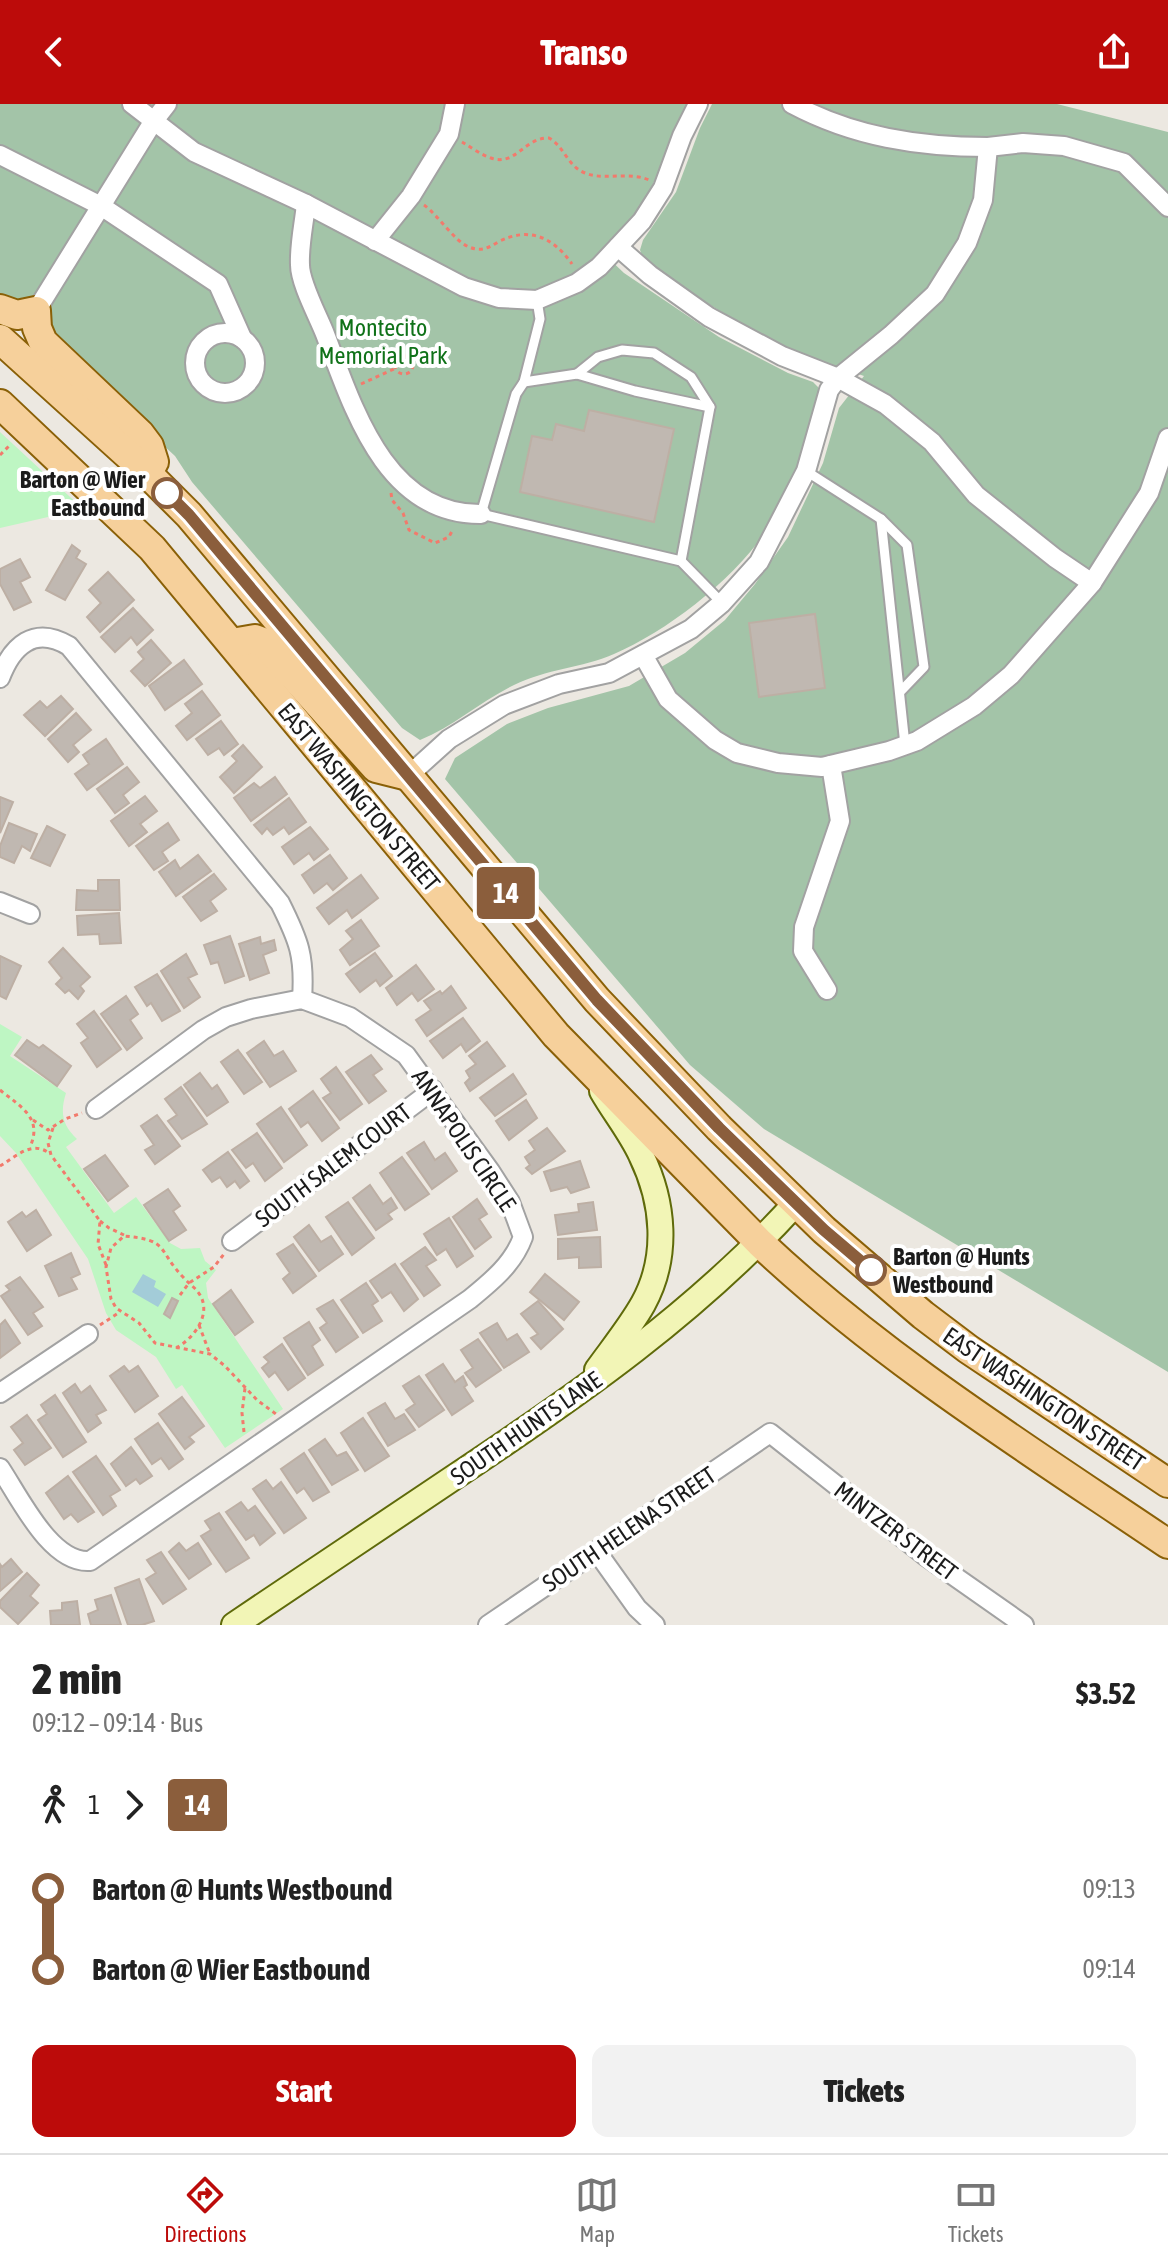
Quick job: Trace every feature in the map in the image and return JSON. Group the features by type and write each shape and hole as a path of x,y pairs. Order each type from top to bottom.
{"main road":[{"path":"0,309 17,315 36,311 39,336 43,342 149,446 154,462 146,473"},
{"name":"EAST WASHINGTON STREET","path":"0,339 189,515 597,1000 719,1128 796,1203 890,1286 968,1349 1168,1483"},
{"name":"EAST WASHINGTON STREET","path":"0,404 152,548 556,1035 760,1243 794,1275 912,1369 1168,1544"},
{"path":"232,643 255,639 263,642 376,768 408,776"},
{"path":"582,1392 643,1303 657,1268 662,1234 657,1197 641,1154 590,1072"},
{"name":"SOUTH HUNTS LANE","path":"234,1625 582,1392 716,1285 796,1203"}],"street":[{"path":"132,104 194,152 306,204 464,287 499,298 537,300 577,283 599,267 642,221 663,188 682,136 698,104"},
{"path":"36,311 167,104"},
{"path":"375,241 411,196 449,134 455,104"},
{"path":"792,104 824,121 876,137 942,147 1023,143 1064,146 1124,163 1168,207"},
{"path":"408,776 449,739 504,705 559,684 609,673 691,629 722,603 759,562 806,471 829,390 838,378 935,294 967,243 983,200 988,147"},
{"path":"0,155 101,206 218,284 242,338"},
{"path":"306,204 300,268 369,443 401,481 428,500 459,514 481,514"},
{"path":"618,247 650,275 709,317 782,356 838,378 885,404 932,442 976,495 1055,558 1092,583"},
{"path":"643,655 668,699 715,740 737,753 778,763 822,767 905,745 942,727 974,706 1002,682 1064,617 1092,583 1149,493 1168,438"},
{"path":"0,678 8,656 18,646 45,638 58,639 69,646 280,903 301,949 304,968 302,999 226,1017 203,1030 96,1109"},
{"path":"827,990 803,951 803,939 804,927 840,821 831,765"},
{"path":"0,902 30,914"},
{"name":"ANNAPOLIS CIRCLE","path":"0,1468 46,1536 67,1557 79,1562 90,1561 470,1299 517,1253 523,1237 510,1202 406,1055 350,1017 302,999"},
{"name":"SOUTH SALEM COURT","path":"232,1241 433,1090"},
{"path":"0,1393 88,1334"},
{"name":"SOUTH HELENA STREET","path":"488,1625 770,1433"},
{"name":"MINTZER STREET","path":"770,1433 927,1557 1024,1625"},
{"path":"597,1552 637,1608 655,1625"}],"lane":[{"path":"537,300 540,319 524,382 516,394 481,514 681,561 722,603"},
{"path":"577,374 598,357 622,350 654,353 691,377 710,407 681,561"},
{"path":"524,382 577,374 635,391 710,407"},
{"path":"806,471 881,519 907,545 924,667 900,692"},
{"path":"881,519 905,745"}],"path":[{"path":"449,134 489,158 505,160 530,141 549,138 558,143 576,169 583,173 592,176 640,176 663,188"},
{"path":"411,196 443,221 466,246 479,250 489,248 519,234 552,242 576,272 577,283"},
{"path":"399,357 409,357 413,361 414,367 408,374 399,373 396,369 399,357"},
{"path":"346,390 396,369"},
{"path":"0,455 15,440"},
{"path":"401,481 390,497 403,513 409,530 435,543 441,542 449,537 459,514"},
{"path":"0,1090 48,1130 65,1119 96,1109"},
{"path":"0,1166 30,1147 35,1137 33,1120"},
{"path":"51,1155 48,1143 53,1128"},
{"path":"30,1147 43,1149 51,1155 100,1221 124,1236 157,1243 203,1299 199,1325 176,1348"},
{"path":"100,1221 98,1244 106,1267 111,1299 120,1312 139,1323 155,1343 210,1354"},
{"path":"106,1267 111,1248 124,1236"},
{"path":"180,1295 189,1283 214,1267 232,1241"},
{"path":"88,1334 120,1312"},
{"path":"199,1325 210,1354 288,1424"},
{"path":"245,1388 242,1427 248,1451"}],"green space":[{"name":"Montecito Memorial Park","path":"0,104 689,104 647,195 603,253 624,273 719,337 818,387 821,396 800,460 780,507 759,542 742,561 702,598 658,631 602,659 539,675 514,685 420,740 402,728 192,482 175,456 53,343 0,302"},
{"path":"712,104 1057,104 1168,132 1168,1372 764,1129 690,1065 445,779 455,758 507,724 548,708 629,686 685,653 725,620 788,537 823,463 839,408 864,376 828,365 752,329 685,289 643,258 640,250 643,240 676,192"},
{"path":"0,432 83,509 0,528"},
{"path":"0,1024 22,1037 10,1056 66,1093 64,1118 77,1139 66,1147 114,1213 136,1197 170,1243 181,1249 200,1248 205,1261 216,1270 206,1283 208,1298 283,1409 225,1448 182,1385 176,1389 156,1357 116,1330 106,1313 88,1259 16,1153 0,1136"}],"water":[{"path":"143,1274 156,1281 154,1287 166,1294 158,1307 132,1292"}],"building":[{"path":"589,410 674,429 654,522 520,492 532,436 552,440 556,424 584,431"},
{"path":"72,545 80,551 76,558 86,564 65,600 46,590"},
{"path":"20,559 30,577 20,582 31,602 14,610 0,584 0,569"},
{"path":"108,572 134,600 100,632 87,617 101,603 89,590"},
{"path":"133,608 153,630 137,645 131,637 115,652 101,637"},
{"path":"815,614 825,688 759,697 749,623"},
{"path":"151,640 171,663 145,686 131,671 144,659 138,652"},
{"path":"184,660 202,684 165,710 149,686"},
{"path":"202,691 220,715 187,740 176,726 192,713 185,704"},
{"path":"61,696 73,709 45,736 24,715 40,701 47,708"},
{"path":"76,713 91,730 73,745 79,752 68,762 48,739"},
{"path":"221,721 238,744 224,755 219,748 208,755 196,739"},
{"path":"106,739 123,764 87,790 75,774 89,764 83,755"},
{"path":"243,745 262,767 234,793 220,777 237,761 232,756"},
{"path":"127,767 139,782 123,795 129,803 115,813 97,789"},
{"path":"275,777 287,794 251,821 234,798 254,783 260,788"},
{"path":"145,796 157,811 140,824 147,832 129,846 111,821"},
{"path":"0,797 13,802 0,833"},
{"path":"289,798 306,822 289,834 284,827 273,835 267,828 262,834 254,825"},
{"path":"9,823 37,834 30,851 22,846 14,863 0,857 0,846"},
{"path":"168,823 179,840 162,852 168,861 154,870 136,846"},
{"path":"47,826 65,835 50,866 31,858"},
{"path":"310,827 328,849 314,860 309,853 294,864 282,847"},
{"path":"198,855 211,871 176,896 159,872 175,860 180,869"},
{"path":"330,855 347,878 333,890 327,883 314,893 302,875"},
{"path":"214,874 226,889 210,901 217,911 201,921 183,897"},
{"path":"361,875 378,898 352,918 347,910 329,924 317,908"},
{"path":"98,880 119,880 120,910 76,910 77,890 98,891"},
{"path":"119,913 121,943 100,944 99,934 78,935 77,916"},
{"path":"361,920 379,946 350,965 340,950 353,939 346,931"},
{"path":"230,936 244,976 225,983 218,962 211,964 204,945"},
{"path":"260,937 261,944 274,940 276,950 263,955 269,973 250,980 239,944"},
{"path":"63,948 90,977 80,986 84,991 78,999 56,984 62,978 49,962"},
{"path":"375,953 392,976 380,986 376,980 360,992 346,974"},
{"path":"186,954 197,974 188,978 200,997 184,1008 161,971"},
{"path":"0,956 21,966 6,999 0,996"},
{"path":"416,965 434,989 418,1001 412,993 397,1005 386,988"},
{"path":"157,974 180,1011 162,1021 151,1003 147,1006 135,987"},
{"path":"451,986 466,1008 427,1036 416,1020 431,1010 424,1001 440,991 442,994"},
{"path":"126,996 138,1014 130,1020 142,1038 127,1050 101,1014"},
{"path":"94,1011 121,1049 97,1067 81,1043 88,1038 77,1024"},
{"path":"463,1018 480,1041 466,1052 461,1044 443,1058 430,1041"},
{"path":"27,1040 39,1048 43,1045 71,1066 57,1086 15,1055"},
{"path":"264,1041 274,1056 283,1051 296,1071 270,1087 247,1053"},
{"path":"487,1042 505,1066 470,1091 465,1083 470,1078 466,1071 476,1064 469,1056"},
{"path":"238,1050 262,1082 244,1094 221,1062"},
{"path":"371,1055 382,1069 373,1075 386,1091 369,1103 346,1072"},
{"path":"336,1067 362,1104 340,1120 323,1098 331,1093 321,1079"},
{"path":"200,1073 212,1089 217,1085 228,1102 207,1116 184,1085"},
{"path":"513,1074 526,1094 495,1116 480,1098"},
{"path":"181,1087 207,1124 182,1139 168,1121 177,1115 165,1099"},
{"path":"313,1091 339,1128 322,1141 308,1122 301,1127 289,1109"},
{"path":"526,1100 537,1118 509,1140 496,1121"},
{"path":"281,1107 307,1145 284,1162 257,1124"},
{"path":"157,1115 180,1146 155,1164 145,1150 154,1145 141,1126"},
{"path":"547,1128 565,1151 532,1174 526,1168 530,1165 525,1157 535,1150 529,1141"},
{"path":"257,1133 282,1168 265,1181 253,1163 246,1168 232,1150"},
{"path":"424,1142 435,1160 445,1153 457,1171 432,1189 407,1153"},
{"path":"228,1152 249,1181 240,1188 235,1181 227,1187 220,1177 212,1182 203,1170"},
{"path":"105,1155 128,1186 108,1201 84,1169"},
{"path":"402,1157 429,1194 405,1210 380,1173"},
{"path":"580,1161 589,1187 571,1193 567,1187 551,1191 544,1172"},
{"path":"370,1185 383,1204 391,1198 397,1208 388,1214 392,1219 376,1230 353,1198"},
{"path":"168,1189 180,1206 173,1211 186,1230 169,1241 144,1205"},
{"path":"477,1199 487,1214 479,1219 491,1237 475,1249 453,1217"},
{"path":"348,1202 374,1238 352,1255 326,1217"},
{"path":"593,1202 597,1230 558,1235 555,1215 579,1212 578,1204"},
{"path":"36,1210 51,1235 27,1251 8,1222 22,1212 26,1217"},
{"path":"449,1218 473,1256 457,1267 446,1249 437,1255 424,1234"},
{"path":"309,1225 321,1242 331,1236 343,1254 319,1271 294,1237"},
{"path":"600,1237 601,1267 579,1268 579,1257 558,1259 558,1239"},
{"path":"293,1244 316,1276 293,1293 283,1279 290,1273 277,1254"},
{"path":"425,1247 436,1260 426,1266 440,1285 424,1296 401,1264"},
{"path":"71,1253 80,1274 71,1278 77,1289 59,1296 45,1266"},
{"path":"395,1264 418,1299 404,1311 391,1292 382,1298 370,1281"},
{"path":"545,1274 579,1302 564,1320 530,1292"},
{"path":"20,1277 43,1307 33,1313 42,1326 28,1335 1,1296 10,1290 6,1286"},
{"path":"366,1283 378,1301 372,1305 382,1321 363,1333 341,1300"},
{"path":"231,1290 253,1322 235,1335 213,1304"},
{"path":"172,1298 178,1301 170,1318 164,1314"},
{"path":"333,1300 358,1337 336,1352 320,1328 327,1323 317,1309"},
{"path":"538,1301 563,1329 541,1349 531,1338 538,1334 521,1314"},
{"path":"5,1320 20,1343 0,1358 0,1325"},
{"path":"309,1322 320,1340 312,1346 323,1365 308,1375 284,1338"},
{"path":"497,1323 507,1340 517,1334 529,1352 504,1368 480,1333"},
{"path":"478,1339 501,1370 476,1387 465,1373 473,1368 461,1350"},
{"path":"282,1344 305,1378 288,1390 275,1372 269,1377 262,1368 269,1362 264,1357"},
{"path":"443,1364 455,1382 463,1376 467,1385 464,1387 473,1401 452,1415 426,1375"},
{"path":"124,1366 129,1372 138,1366 158,1396 135,1412 110,1376"},
{"path":"419,1376 444,1410 419,1427 406,1410 415,1404 403,1386"},
{"path":"75,1384 81,1393 90,1386 106,1410 96,1415 101,1423 88,1432 63,1393"},
{"path":"55,1395 86,1442 63,1457 38,1420 47,1414 41,1405"},
{"path":"182,1397 204,1426 189,1437 194,1442 185,1449 159,1414"},
{"path":"385,1403 395,1419 404,1414 415,1430 388,1446 368,1413"},
{"path":"27,1415 51,1448 25,1465 14,1450 23,1443 11,1427"},
{"path":"363,1418 389,1456 365,1471 341,1433"},
{"path":"158,1423 183,1459 169,1469 161,1458 152,1464 135,1439"},
{"path":"325,1439 337,1456 346,1452 358,1470 332,1485 309,1450"},
{"path":"131,1447 152,1476 140,1484 136,1479 126,1486 111,1464"},
{"path":"304,1453 329,1492 313,1501 304,1488 297,1493 281,1469"},
{"path":"96,1456 120,1490 110,1496 116,1506 103,1515 73,1472"},
{"path":"68,1476 94,1512 78,1522 71,1514 64,1519 46,1493"},
{"path":"266,1480 273,1489 281,1482 306,1518 284,1533 253,1489"},
{"path":"241,1502 248,1511 255,1506 275,1533 260,1545 254,1535 246,1540 226,1512"},
{"path":"219,1513 249,1558 226,1572 201,1536 211,1530 205,1521"},
{"path":"179,1543 186,1551 198,1543 211,1564 189,1579 169,1552"},
{"path":"161,1552 186,1589 163,1604 146,1579 156,1573 147,1560"},
{"path":"11,1559 22,1572 0,1591 0,1564 2,1567"},
{"path":"27,1573 39,1585 30,1596 38,1603 18,1624 0,1607 0,1601"},
{"path":"139,1579 154,1621 128,1625 115,1588"},
{"path":"111,1595 121,1625 91,1625 88,1614 98,1610 95,1600"},
{"path":"77,1601 80,1625 51,1625 50,1611 62,1610 62,1603"}],"bus line":[{"name":"14","path":"167,493 189,515 597,1000 719,1128 824,1230 871,1270"}],"place":[{"name":"Barton @ Wier Eastbound","path":"167,493"},
{"name":"Barton @ Hunts Westbound","path":"871,1270"}]}
